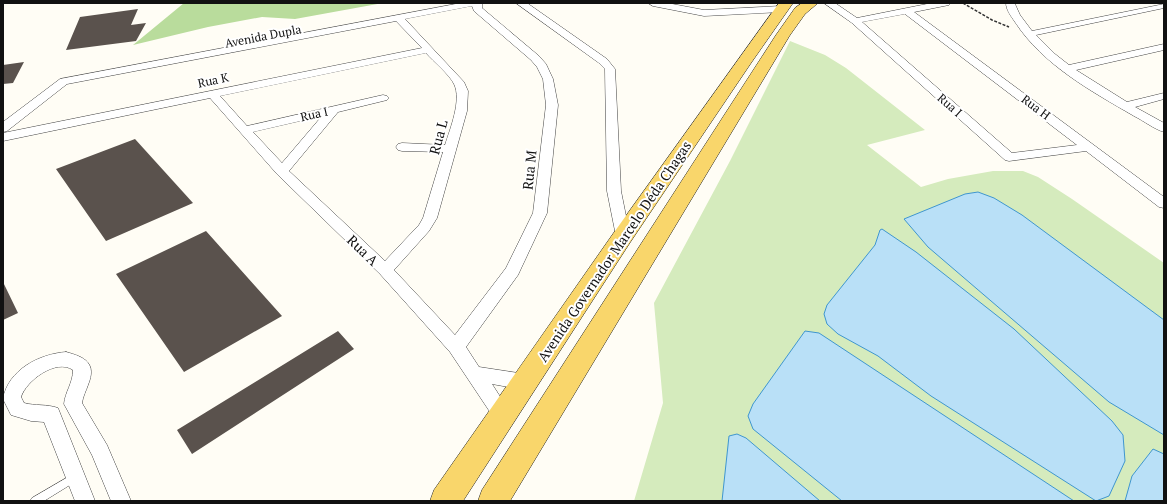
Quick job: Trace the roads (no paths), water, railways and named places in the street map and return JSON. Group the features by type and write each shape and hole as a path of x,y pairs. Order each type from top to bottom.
{"main road":[{"name":"Avenida Governador Marcelo Déda Chagas","path":"493,501 783,35 800,11 811,3"},
{"name":"Avenida Governador Marcelo Déda Chagas","path":"445,501 623,236 783,6"}],"street":[{"path":"521,3 603,61 610,69 614,191 623,236"},
{"path":"653,3 704,13 783,6"},
{"name":"Rua I","path":"829,3 855,21 1009,157 1089,147"},
{"path":"855,21 946,3"},
{"path":"1011,3 1012,10 1032,37 1049,55 1067,69 1164,128"},
{"name":"Avenida Dupla","path":"54,89 64,81 476,5"},
{"name":"Rua M","path":"456,347 513,271 539,215 552,109 548,79 540,63 476,5"},
{"path":"1032,37 1161,5"},
{"name":"Rua H","path":"907,11 1164,204"},
{"name":"Avenida Dupla","path":"54,89 401,19"},
{"name":"Rua L","path":"385,270 424,228 430,218 461,111 462,91 459,82 401,19"},
{"path":"1067,69 1164,47"},
{"name":"Rua K","path":"3,137 428,50"},
{"path":"3,128 54,89"},
{"name":"Rua A","path":"212,94 282,171 385,270 456,347 503,415"},
{"path":"1126,106 1164,96"},
{"name":"Rua I","path":"245,130 383,98"},
{"path":"282,171 334,109"},
{"path":"402,147 451,149"},
{"path":"86,501 75,477 51,414 31,413 18,409 12,398 16,387 27,374 44,364 57,360 69,359 78,362 82,367 82,382 73,399 74,406 100,451 121,501"},
{"path":"474,373 525,382"}],"lane":[{"path":"35,501 75,477"}],"water":[{"path":"978,192 994,198 1022,215 1164,320 1164,435 1109,402 928,247 904,219 965,194"},
{"path":"882,229 916,252 1014,329 1112,421 1123,435 1125,461 1109,496 1096,501 931,396 878,356 838,334 827,324 824,314 827,305 875,245 880,230"},
{"path":"805,331 819,333 1074,501 842,501 753,429 748,416 753,404"},
{"path":"737,434 746,438 820,501 722,501 729,436"},
{"path":"1153,449 1164,454 1164,501 1125,501 1132,476"}]}
